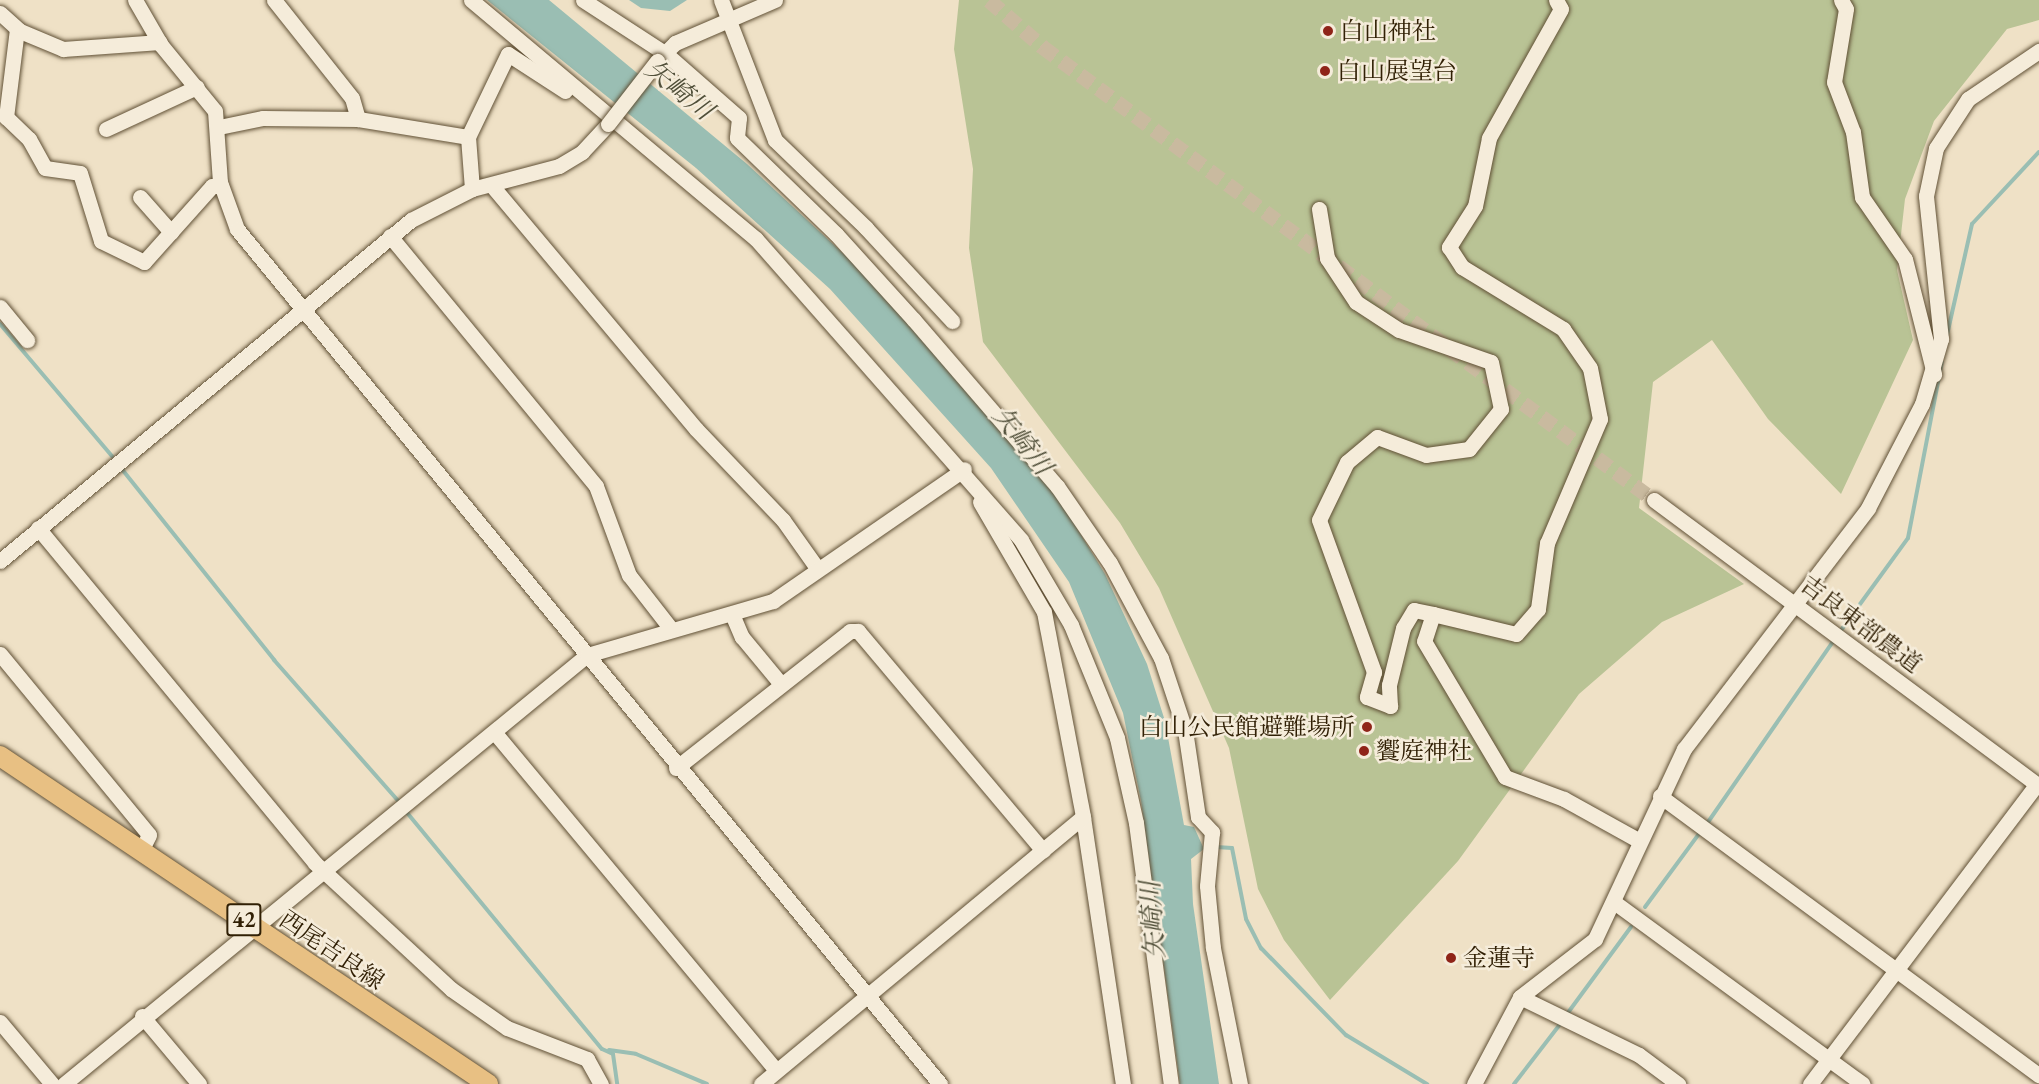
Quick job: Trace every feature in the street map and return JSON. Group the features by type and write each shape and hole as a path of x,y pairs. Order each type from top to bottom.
{"main road":[{"name":"西尾吉良線","path":"0,756 488,1084"}],"street":[{"path":"0,4 3,0"},
{"path":"135,0 160,42 197,87 219,127 221,186 237,229 676,768 940,1084"},
{"path":"274,0 352,98 358,119"},
{"path":"471,0 756,239 1021,540 1071,625 1117,738 1136,823 1171,1084"},
{"path":"583,0 739,118 737,138 836,234 1057,486 1135,606 1161,658 1185,730 1198,817 1212,832 1207,886 1213,948 1240,1084"},
{"path":"721,0 774,140 952,321"},
{"path":"3,555 304,310 390,236 430,208 472,189 493,187 559,166 582,152 675,43 729,17 775,0"},
{"path":"1319,210 1328,258 1356,302 1399,330 1491,362 1501,409 1468,448 1426,454 1377,437 1347,462 1320,520 1374,672 1367,698 1390,706 1389,685 1403,628 1414,610 1516,634 1538,609 1547,543 1600,419 1590,368 1563,329 1462,267 1449,247 1475,206 1494,129 1561,9 1556,0"},
{"path":"1841,0 1846,9 1834,82 1853,132 1862,197 1905,259 1934,374"},
{"path":"0,13 17,28 63,49 160,42"},
{"path":"17,28 3,117 29,139 45,168 80,173 101,241 144,262 212,186 221,186"},
{"path":"1474,1084 1520,997 1584,952 1614,902 1638,840 1660,796 1706,718 1797,604 1868,508 1934,374 1942,310 1926,196 1936,148 1968,99 2039,51"},
{"path":"472,189 468,137 508,54 568,93 578,92"},
{"path":"106,129 197,87"},
{"path":"219,127 263,118 358,119 468,137"},
{"path":"493,187 696,429 783,520 817,568"},
{"path":"140,197 171,232"},
{"path":"390,236 596,486 629,575 671,629"},
{"path":"0,308 27,340"},
{"path":"64,1084 142,1016 326,871 587,656 671,629 773,601 817,568 960,471"},
{"path":"960,471 989,513 1044,612 1083,817 1123,1084"},
{"name":"吉良東部農道","path":"1654,500 2038,785"},
{"path":"38,528 326,871 451,989 507,1028 587,1059 602,1084"},
{"path":"732,614 742,637 782,684"},
{"path":"1433,614 1424,641 1505,777 1564,799 1638,840"},
{"path":"676,768 782,684 858,631 1043,851"},
{"path":"0,654 149,835 141,850"},
{"path":"495,733 776,1070"},
{"path":"1810,1084 1896,968 2038,785"},
{"path":"1660,796 1896,968 2039,1076"},
{"path":"761,1084 1083,817"},
{"path":"1614,902 1863,1084"},
{"path":"1520,997 1639,1055 1678,1084"},
{"path":"142,1016 199,1084"},
{"path":"0,1022 52,1084"}],"green space":[{"path":"959,0 2039,0 2039,20 2007,29 1934,121 1905,199 1897,270 1913,340 1841,494 1768,419 1712,340 1653,382 1639,508 1744,584 1662,622 1579,694 1458,861 1330,1000 1284,940 1258,889 1229,748 1159,588 1120,523 983,342 969,248 973,169 954,49"}],"water":[{"path":"487,0 549,0 747,164 876,284 1059,499 1105,574 1147,664 1165,721 1184,825 1194,827 1204,849 1191,859 1193,904 1219,1084 1180,1084 1141,801 1123,713 1069,582 991,468 830,289 696,168"},
{"path":"629,0 687,0 670,11 641,8"}],"waterway":[{"path":"1947,335 1972,224 2039,152"},
{"path":"0,324 112,456"},
{"path":"1839,633 1908,538 1942,362"},
{"path":"121,468 274,660 400,803"},
{"path":"1706,825 1835,639"},
{"path":"404,809 602,1049 613,1054 617,1084"},
{"path":"1645,907 1701,831"},
{"path":"1216,847 1232,848 1246,919 1261,948 1346,1035 1427,1084"},
{"path":"1567,1014 1631,927"},
{"path":"1514,1084 1561,1023"},
{"path":"609,1050 636,1054 707,1084"}],"tunnel":[{"path":"989,0 1043,47 1654,500"}],"place":[{"name":"白山神社","path":"1328,31"},
{"name":"白山展望台","path":"1325,71"},
{"name":"白山公民館避難場所","path":"1367,727"},
{"name":"饗庭神社","path":"1364,751"},
{"name":"金蓮寺","path":"1451,958"}],"water label":[{"name":"矢崎川","path":"679,90"},
{"name":"矢崎川","path":"1022,441"},
{"name":"矢崎川","path":"1153,920"}]}
